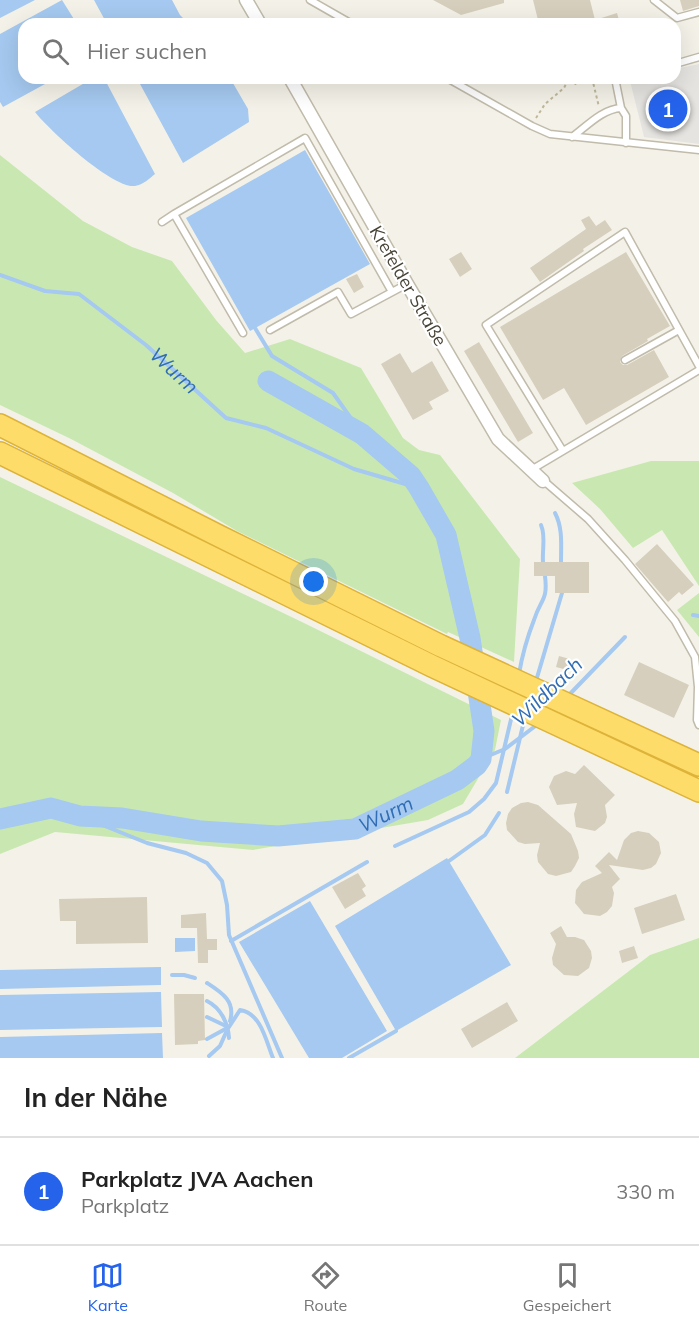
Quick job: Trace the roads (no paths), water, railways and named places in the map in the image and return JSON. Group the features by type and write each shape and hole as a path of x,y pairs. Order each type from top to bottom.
{"highway":[{"path":"0,425 441,646 699,765"},
{"path":"0,453 432,666 699,791"}],"street":[{"path":"246,0 256,18"},
{"name":"Krefelder Straße","path":"293,84 406,284 498,439 543,480"}],"lane":[{"path":"310,0 342,18"},
{"path":"654,0 677,18 699,12"},
{"path":"681,62 699,57"},
{"path":"458,84 550,134 699,150"},
{"path":"617,84 621,108 626,116 626,143"},
{"path":"572,137 601,115 613,108 621,108"},
{"path":"162,222 305,138 392,292"},
{"path":"174,214 243,333"},
{"path":"531,470 563,451 699,368 625,232 486,325 563,451"},
{"path":"270,330 338,292 351,314 406,284"},
{"path":"625,360 679,330"},
{"path":"543,480 588,519 675,621 695,657 699,687 697,720 699,725"}],"water":[{"path":"0,0 35,0 0,18"},
{"path":"62,0 73,18 29,18"},
{"path":"94,0 172,0 183,18 104,18"},
{"path":"18,24 18,84 45,84 3,107 0,102 0,34"},
{"path":"83,84 107,84 155,174 135,186 112,178 82,157 53,132 35,112"},
{"path":"140,84 233,84 248,109 249,122 183,163"},
{"path":"305,150 370,264 250,331 186,218"},
{"path":"447,858 511,965 396,1031 335,926"},
{"path":"310,901 387,1031 342,1058 309,1058 239,942"},
{"path":"175,938 195,938 195,951 175,952"},
{"path":"161,967 161,985 0,989 0,970"},
{"path":"161,992 162,1027 0,1030 0,995"},
{"path":"162,1033 163,1058 0,1058 0,1037"}],"waterway":[{"name":"Wurm","path":"0,275 45,291 79,294 146,345 226,418 266,428 354,469 419,488"},
{"path":"255,328 272,356 333,393 362,434"},
{"name":"Wurm","path":"0,819 51,808 80,816 122,818 201,831 278,836 355,829 457,780 477,765 481,759 484,731 470,638 446,535 411,476 362,434 268,381"},
{"path":"555,513 560,531 561,562"},
{"path":"541,525 544,538 543,562"},
{"path":"519,674 529,634 545,595 545,576"},
{"path":"536,681 562,593"},
{"name":"Wildbach","path":"693,615 699,616"},
{"name":"Wildbach","path":"567,697 625,637"},
{"path":"395,846 469,812 484,799 496,783 513,711"},
{"path":"507,792 525,717"},
{"name":"Wildbach","path":"481,759 505,749 538,724"},
{"path":"449,861 485,835 499,813"},
{"path":"80,816 147,843 186,853 207,863 222,881 227,905 229,935 282,1058"},
{"path":"231,941 367,862"},
{"path":"172,975 195,978"},
{"path":"207,983 226,998 231,1008 230,1021"},
{"path":"207,1001 223,1017 229,1038"},
{"path":"207,1039 229,1027 240,1010 247,1012 258,1022 273,1058"},
{"path":"207,1017 228,1027"},
{"path":"209,1056 220,1046 228,1028"},
{"path":"349,1058 396,1031"}],"place":[{"name":"Parkplatz JVA Aachen","path":"668,109"}]}
